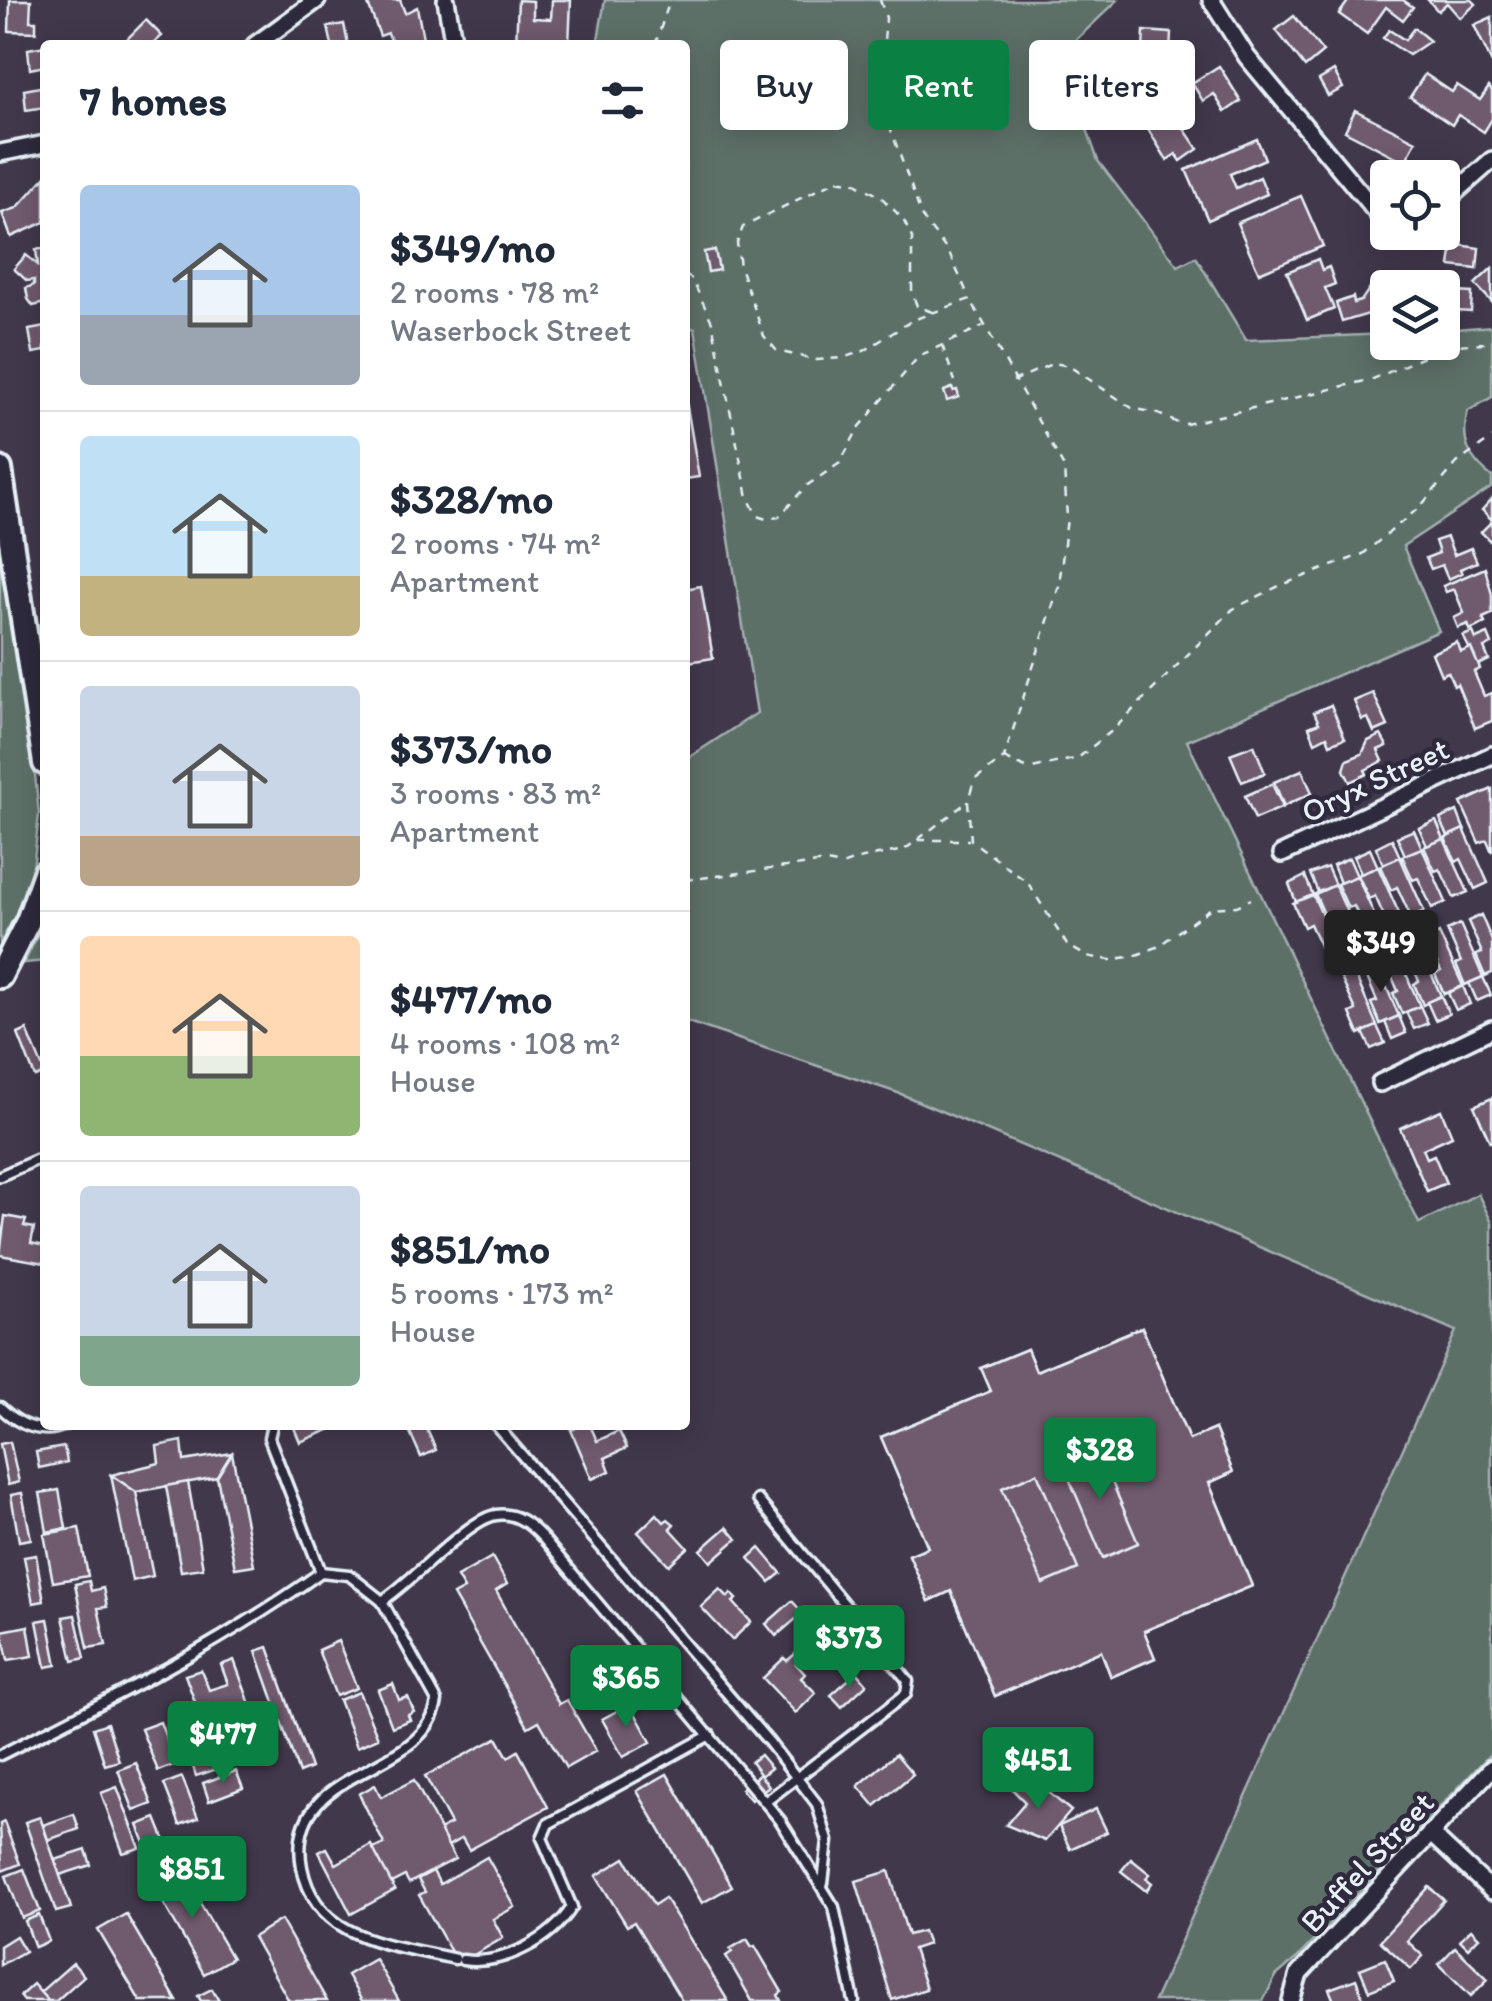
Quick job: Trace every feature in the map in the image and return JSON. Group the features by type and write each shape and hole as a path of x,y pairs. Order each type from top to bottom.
{"street":[{"path":"261,40 316,0"},
{"path":"446,0 453,40"},
{"path":"1211,0 1247,57 1370,205"},
{"path":"0,153 40,145"},
{"path":"1460,188 1492,160"},
{"path":"0,469 40,730"},
{"name":"Oryx Street","path":"1282,854 1492,756"},
{"path":"0,976 28,921 40,886"},
{"path":"1380,1083 1492,1029"},
{"name":"Buffel Street","path":"1291,2000 1299,1974 1492,1768"},
{"path":"1430,1832 1492,1892"}],"lane":[{"path":"0,1176 40,1158"},
{"path":"0,1407 23,1424 40,1430"},
{"path":"271,1430 269,1438 321,1572"},
{"path":"500,1430 817,1804 828,1841 822,1883"},
{"path":"758,1500 908,1681 906,1694 765,1802"},
{"path":"382,1600 406,1586 478,1522 495,1514 514,1516 530,1524 765,1802 822,1883 834,1907 854,2001"},
{"path":"0,1756 104,1703 271,1608 321,1572 349,1575 382,1600 438,1701 436,1715 420,1736 322,1798 304,1819 300,1853 304,1880 323,1914 355,1934 459,1960 498,1960 561,1925 572,1907 542,1838 548,1824 710,1735"}],"path":[{"path":"657,40 670,0"},
{"path":"880,0 886,18 879,96 922,217 949,253 1013,381 1064,467 1067,518 1059,586 1004,758 974,780 968,802 970,840"},
{"path":"932,312 917,306 912,293 912,238 903,219 881,197 856,183 837,180 743,228 737,244 740,267 764,336 777,351 816,360 842,358 864,351 912,320 970,299"},
{"path":"690,278 712,322 748,496 757,516 766,519 779,517 806,486 840,463 858,430 918,356 984,325"},
{"path":"1013,381 1054,363 1069,366 1132,408 1182,425 1373,379 1448,346 1492,342"},
{"path":"942,344 955,381"},
{"path":"1004,758 1028,769 1078,758 1112,730 1233,609 1363,554 1420,507 1457,464 1492,438"},
{"path":"690,879 826,862 842,865 904,850 968,802"},
{"path":"918,840 970,840 1028,882 1067,945 1086,956 1110,960 1158,948 1211,908 1237,906 1251,899"}],"green space":[{"path":"605,0 1118,0 1076,40 1029,40 1029,130 1087,130 1098,161 1178,266 1196,257 1246,340 1370,335 1370,360 1460,360 1460,329 1492,326 1492,397 1468,411 1465,431 1468,448 1492,477 1492,487 1403,546 1439,631 1187,741 1419,1223 1478,1194 1492,1223 1492,1752 1276,1976 1263,2001 1154,2001 1456,1331 901,1094 690,1023 690,757 757,713 695,328 690,328 690,40 598,40"},
{"path":"0,553 39,814 33,869 24,899 0,944"},
{"path":"40,931 40,961 24,963"}],"building":[{"path":"10,0 31,0 30,21 36,21 36,32 9,31"},
{"path":"400,0 405,13 417,7 423,40 391,40 388,33 380,36 368,4"},
{"path":"518,0 533,1 533,18 551,19 552,0 571,0 569,40 516,40"},
{"path":"1349,0 1403,0 1413,7 1403,20 1386,7 1367,34 1339,14"},
{"path":"1428,0 1472,0 1476,4 1460,18 1447,3 1438,11"},
{"path":"1294,16 1323,52 1305,67 1276,30"},
{"path":"1492,17 1492,63 1474,25"},
{"path":"146,20 162,36 158,40 126,40"},
{"path":"344,24 347,40 331,40 328,27"},
{"path":"1414,28 1430,41 1409,55 1383,38 1389,30 1405,40"},
{"path":"1144,31 1171,33 1171,40 1144,40"},
{"path":"40,47 40,67 30,69 28,49"},
{"path":"1219,66 1241,101 1225,112 1214,94 1203,101 1195,81"},
{"path":"1334,71 1343,88 1328,96 1319,80"},
{"path":"1425,74 1452,92 1457,85 1480,100 1489,87 1492,119 1484,132 1458,115 1452,125 1410,97"},
{"path":"40,87 40,108 26,110 24,90"},
{"path":"1355,110 1416,141 1406,160 1401,160 1345,131"},
{"path":"1148,130 1185,130 1198,149 1181,161 1176,154 1167,160"},
{"path":"1257,139 1265,159 1230,174 1236,188 1260,177 1267,194 1208,220 1186,170"},
{"path":"40,183 40,224 11,237 2,213 17,208"},
{"path":"1301,196 1323,246 1259,273 1237,223"},
{"path":"1460,245 1479,248 1477,269 1450,266 1452,250 1460,250"},
{"path":"40,249 40,304 33,306 26,288 34,285 34,280 27,281 14,269 26,255 38,265 36,250"},
{"path":"715,250 719,270 708,272 704,252"},
{"path":"1318,259 1322,270 1329,267 1335,284 1325,288 1334,309 1307,320 1287,272"},
{"path":"1492,268 1492,302 1475,284"},
{"path":"1370,288 1370,314 1342,322 1336,303 1353,297 1354,303 1361,301"},
{"path":"1460,292 1472,293 1471,312 1460,311"},
{"path":"40,328 40,352 33,353 29,330"},
{"path":"952,388 959,397 947,401 944,391"},
{"path":"690,424 699,477 690,478"},
{"path":"1492,499 1492,520 1482,510"},
{"path":"1492,521 1492,543 1481,532"},
{"path":"1447,537 1454,555 1471,548 1477,562 1448,579 1442,565 1431,569 1426,558 1439,553 1435,541"},
{"path":"1485,568 1492,614 1483,618 1485,623 1470,630 1468,624 1458,628 1454,618 1464,613 1454,589 1446,592 1443,586"},
{"path":"701,586 713,658 690,662 690,588"},
{"path":"1473,632 1476,639 1488,634 1492,644 1484,648 1489,660 1478,665 1463,636"},
{"path":"1457,642 1461,652 1471,648 1480,669 1474,672 1484,696 1492,693 1492,721 1475,728 1457,684 1454,686 1448,672 1441,675 1432,653"},
{"path":"1373,693 1388,726 1374,732 1368,718 1362,720 1354,701"},
{"path":"1331,705 1345,738 1330,744 1327,736 1315,742 1309,727 1319,723 1314,712"},
{"path":"1381,735 1387,746 1378,750 1383,761 1350,782 1344,770 1347,760 1362,754 1368,741"},
{"path":"1254,745 1265,773 1242,782 1230,754"},
{"path":"1302,770 1312,793 1284,806 1274,782"},
{"path":"1272,784 1283,807 1255,819 1245,796"},
{"path":"1492,789 1492,852 1487,840 1479,843 1461,803"},
{"path":"1457,811 1464,829 1448,836 1440,819"},
{"path":"1436,821 1444,839 1427,846 1419,828"},
{"path":"1464,829 1488,883 1475,889 1461,859 1456,862 1445,838"},
{"path":"1414,830 1422,848 1405,855 1397,837"},
{"path":"1392,839 1400,857 1383,864 1376,847"},
{"path":"1444,839 1468,892 1454,898 1424,847"},
{"path":"1422,848 1446,902 1432,908 1402,856"},
{"path":"1370,849 1378,867 1361,874 1354,856"},
{"path":"1400,857 1424,911 1411,917 1397,887 1391,890 1380,866"},
{"path":"1349,858 1357,876 1340,883 1333,865"},
{"path":"1327,867 1335,885 1318,892 1310,874"},
{"path":"1378,867 1402,920 1389,927 1375,896 1369,899 1358,875"},
{"path":"1305,876 1313,895 1296,902 1289,884"},
{"path":"1357,876 1381,930 1367,936 1354,906 1348,908 1337,884"},
{"path":"1335,885 1359,939 1345,945 1332,915 1326,918 1315,894"},
{"path":"1313,895 1337,948 1324,954 1310,924 1304,927 1293,903"},
{"path":"1481,915 1492,941 1492,973 1485,976 1476,955 1482,953 1468,921"},
{"path":"1460,924 1483,977 1465,985 1456,964 1461,962 1447,930"},
{"path":"1439,933 1463,986 1444,994 1435,974 1441,971 1426,939"},
{"path":"1418,943 1441,996 1423,1005 1414,984 1419,981 1405,949"},
{"path":"1397,953 1420,1006 1402,1014 1393,993 1398,991 1384,958"},
{"path":"1376,963 1399,1016 1380,1024 1371,1003 1377,1001 1363,968"},
{"path":"1354,972 1377,1026 1359,1034 1350,1013 1356,1010 1341,978"},
{"path":"1483,977 1491,995 1477,1001 1469,983"},
{"path":"1463,986 1470,1004 1456,1010 1448,993"},
{"path":"1441,996 1449,1014 1435,1020 1427,1002"},
{"path":"1420,1006 1428,1023 1414,1029 1406,1012"},
{"path":"1399,1016 1406,1033 1392,1039 1385,1022"},
{"path":"1377,1026 1385,1043 1371,1049 1363,1032"},
{"path":"27,1030 40,1061 40,1075 35,1077 18,1034"},
{"path":"1492,1098 1492,1142 1490,1142 1474,1106"},
{"path":"1441,1110 1452,1136 1423,1149 1427,1158 1434,1155 1446,1183 1427,1191 1400,1128"},
{"path":"5,1216 26,1220 24,1226 34,1228 31,1243 40,1245 40,1262 0,1255"},
{"path":"1142,1327 1189,1440 1215,1429 1233,1472 1209,1483 1252,1586 1144,1631 1155,1658 1111,1677 1101,1651 995,1696 951,1591 929,1601 909,1555 928,1547 881,1437 991,1391 981,1368 1027,1349 1036,1371","holes":["1097,1447 1138,1543 1103,1558 1062,1462","1037,1473 1078,1569 1043,1584 1002,1488"]},
{"path":"1142,1327 1189,1440 1215,1429 1233,1472 1209,1483 1252,1586 1144,1631 1155,1658 1111,1677 1101,1651 995,1696 951,1591 929,1601 909,1555 928,1547 881,1437 991,1391 981,1368 1027,1349 1036,1371"},
{"path":"295,1430 329,1430 300,1442"},
{"path":"409,1430 427,1430 436,1450 421,1457"},
{"path":"571,1430 592,1430 597,1441 619,1431 627,1448 605,1458 610,1471 592,1479"},
{"path":"182,1441 184,1461 232,1453 217,1477 136,1492 111,1475 159,1463 157,1446"},
{"path":"10,1442 19,1482 8,1485 0,1444"},
{"path":"64,1447 67,1462 39,1468 36,1452"},
{"path":"1097,1447 1138,1543 1103,1558 1062,1462"},
{"path":"232,1453 254,1565 235,1568 217,1477"},
{"path":"1037,1473 1078,1569 1043,1584 1002,1488"},
{"path":"111,1475 136,1492 153,1576 132,1581"},
{"path":"188,1482 203,1568 181,1571 166,1486"},
{"path":"59,1490 66,1528 47,1532 40,1493"},
{"path":"22,1493 31,1539 19,1541 11,1495"},
{"path":"657,1514 664,1522 668,1519 674,1524 670,1528 688,1548 669,1565 638,1532"},
{"path":"727,1527 737,1539 711,1562 701,1550"},
{"path":"79,1528 88,1576 53,1582 44,1534"},
{"path":"760,1548 781,1573 770,1582 749,1558"},
{"path":"36,1555 44,1601 33,1603 24,1557"},
{"path":"492,1557 507,1584 496,1591 559,1704 567,1700 596,1751 566,1768 539,1721 528,1727 453,1595 464,1589 457,1577"},
{"path":"89,1581 91,1591 103,1588 107,1607 98,1608 106,1645 88,1648 75,1584"},
{"path":"720,1589 737,1599 733,1602 751,1622 732,1640 701,1607"},
{"path":"792,1601 803,1613 776,1636 766,1624"},
{"path":"75,1615 85,1658 73,1661 63,1617"},
{"path":"48,1619 57,1665 46,1667 37,1621"},
{"path":"826,1621 847,1645 836,1654 815,1630"},
{"path":"28,1626 33,1656 8,1660 2,1631"},
{"path":"338,1641 357,1688 336,1696 318,1650"},
{"path":"268,1647 311,1768 299,1773 256,1651"},
{"path":"795,1654 801,1660 796,1664 805,1674 801,1678 816,1693 796,1713 763,1678 784,1658 787,1661"},
{"path":"234,1660 258,1726 228,1737 216,1703 198,1710 185,1675 201,1670 209,1690 228,1684 221,1665"},
{"path":"857,1672 867,1684 842,1707 831,1695"},
{"path":"393,1684 399,1700 408,1697 414,1712 408,1715 410,1720 392,1727 378,1690"},
{"path":"359,1692 378,1738 357,1747 339,1700"},
{"path":"630,1704 651,1742 623,1757 602,1719"},
{"path":"218,1713 227,1736 182,1752 174,1729"},
{"path":"160,1722 176,1764 158,1771 141,1729"},
{"path":"107,1723 119,1761 105,1765 93,1728"},
{"path":"263,1734 269,1752 196,1776 191,1760"},
{"path":"497,1738 508,1757 518,1751 548,1807 469,1850 462,1838 448,1846 439,1830 451,1824 425,1776"},
{"path":"896,1754 913,1774 875,1806 858,1786"},
{"path":"760,1755 771,1768 761,1776 769,1786 751,1800 741,1789 760,1774 751,1762"},
{"path":"136,1763 152,1804 134,1811 118,1770"},
{"path":"236,1771 243,1788 209,1801 203,1783"},
{"path":"667,1774 732,1886 702,1903 637,1791"},
{"path":"182,1777 198,1818 180,1825 164,1784"},
{"path":"414,1780 455,1859 409,1883 405,1876 391,1883 373,1849 384,1844 359,1794 375,1785 381,1797"},
{"path":"1018,1780 1030,1793 1036,1782 1071,1811 1045,1841 1006,1825 1025,1802 1012,1789"},
{"path":"117,1787 140,1848 123,1853 101,1793"},
{"path":"1096,1809 1107,1832 1070,1849 1059,1826"},
{"path":"74,1814 79,1829 48,1840 43,1825"},
{"path":"40,1817 71,1908 56,1912 25,1822"},
{"path":"156,1818 173,1860 154,1867 138,1825"},
{"path":"4,1822 20,1864 2,1871 0,1824"},
{"path":"371,1845 395,1890 351,1914 319,1852 327,1848 336,1864"},
{"path":"86,1850 91,1865 60,1875 55,1860"},
{"path":"487,1857 515,1907 493,1919 503,1938 458,1964 419,1895 425,1892 418,1879 433,1871 440,1884"},
{"path":"625,1858 654,1905 665,1898 728,2001 682,2001 634,1922 627,1926 596,1876"},
{"path":"1131,1859 1150,1874 1146,1878 1152,1883 1146,1891 1121,1871"},
{"path":"179,1867 232,1958 204,1974 152,1883"},
{"path":"24,1869 40,1911 22,1918 6,1876"},
{"path":"889,1871 908,1935 923,1931 928,1944 913,1949 926,1989 892,2000 856,1881"},
{"path":"1429,1887 1444,1900 1407,1941 1423,1956 1411,1969 1380,1941"},
{"path":"126,1914 177,2001 140,2001 98,1930"},
{"path":"39,1915 49,1941 35,1947 25,1921"},
{"path":"281,1920 327,2001 289,2001 253,1937"},
{"path":"1471,1929 1479,1937 1468,1948 1460,1940"},
{"path":"16,1936 25,1951 0,1965 0,1946"},
{"path":"747,1939 782,1992 778,1995 781,2001 752,2001 726,1956"},
{"path":"1455,1947 1488,1979 1471,1996 1439,1964"},
{"path":"375,1959 399,2001 362,2001 347,1975"},
{"path":"1385,1959 1394,1981 1369,1991 1360,1969"},
{"path":"73,1963 84,1976 56,2001 48,2001 40,1992"},
{"path":"1356,1979 1364,2001 1334,2001 1329,1989"},
{"path":"33,1984 48,2001 24,2001 20,1996"},
{"path":"212,1989 219,2001 201,2001 198,1996"}]}
